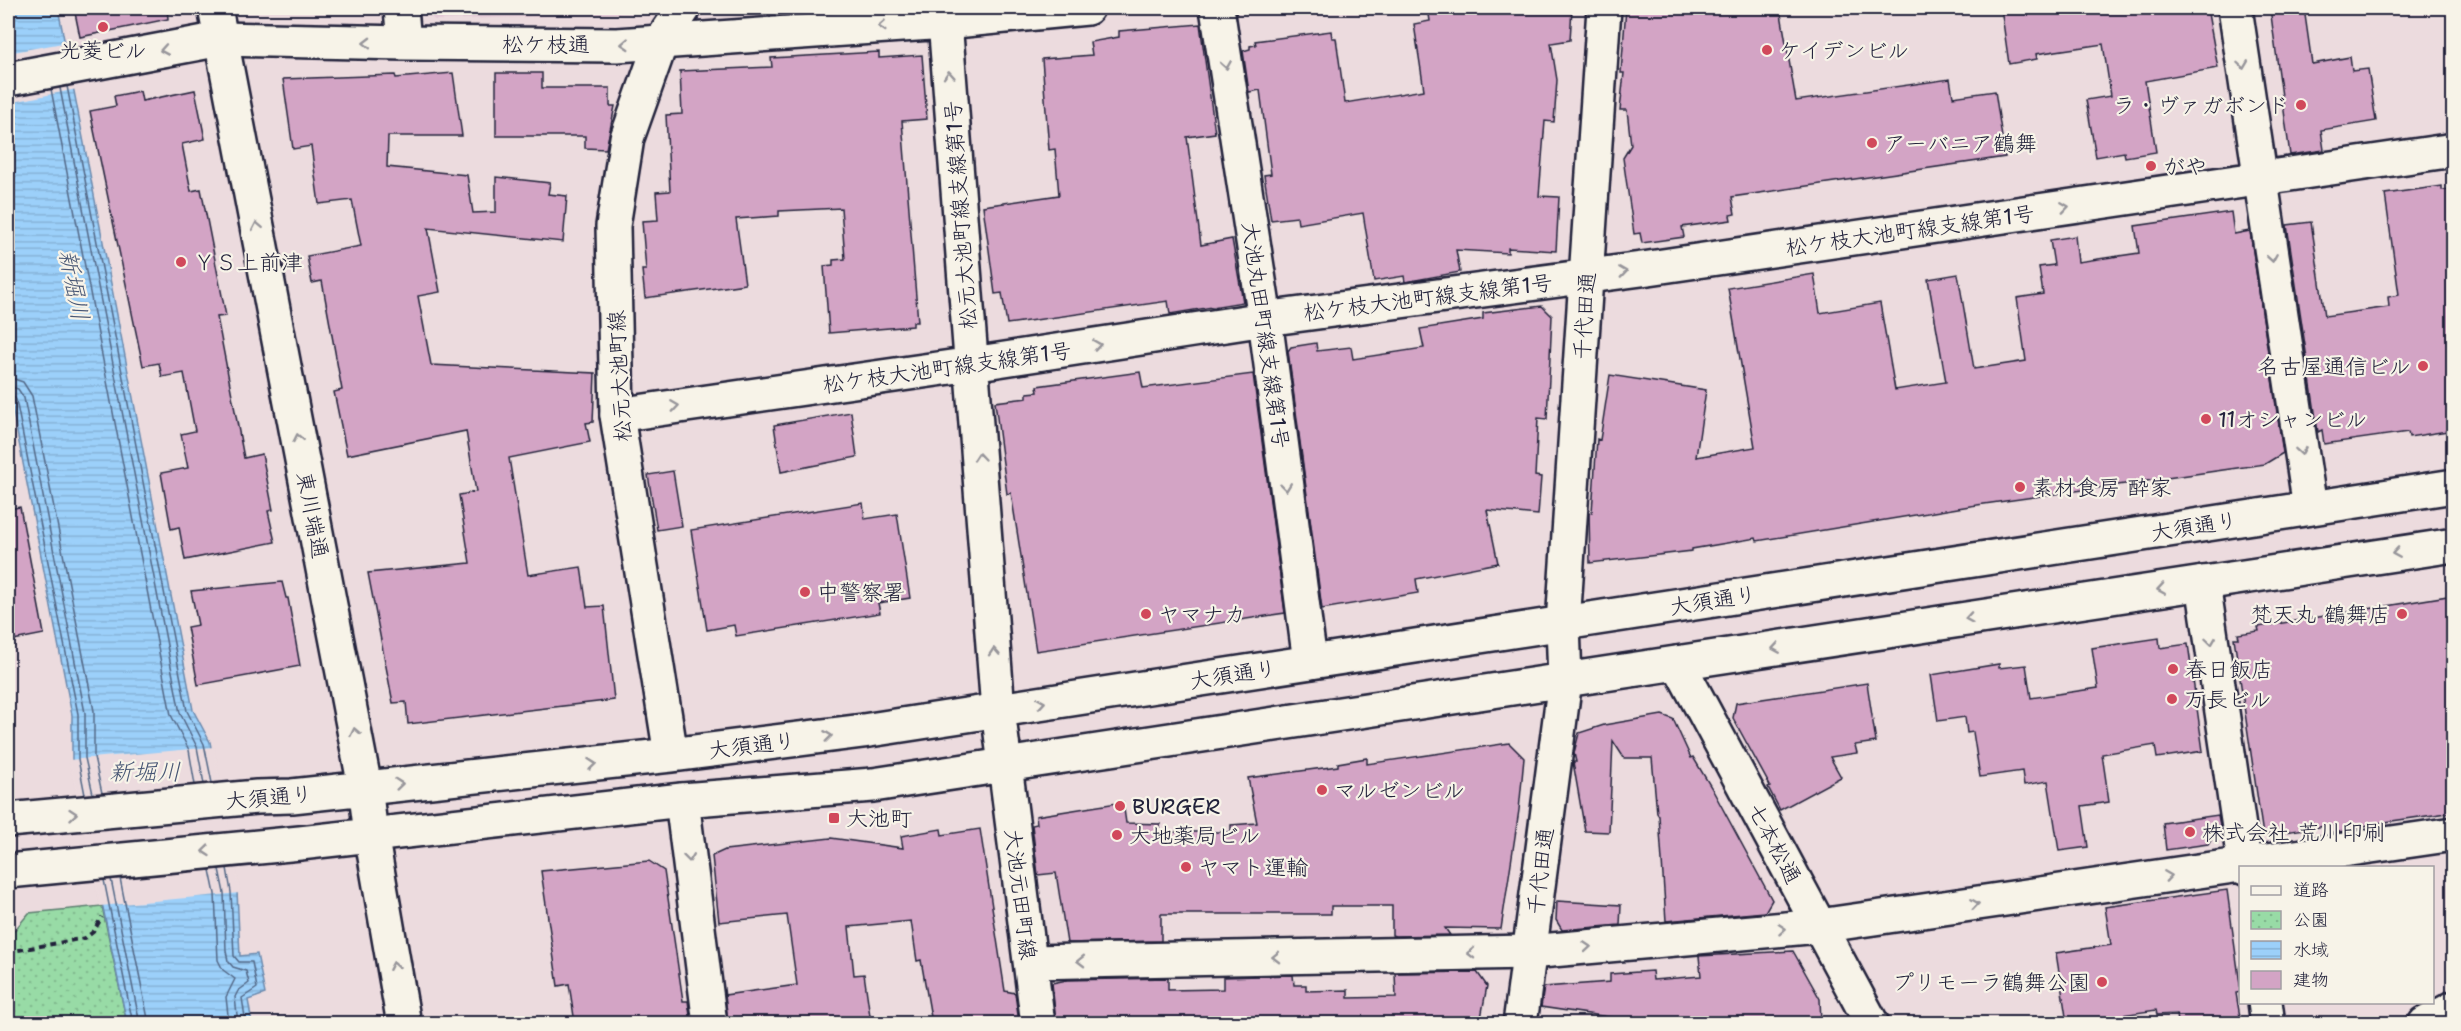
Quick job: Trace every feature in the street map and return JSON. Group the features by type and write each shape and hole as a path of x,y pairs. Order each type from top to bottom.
{"street":[{"name":"東川端通","path":"216,8 365,787 404,1023"},
{"path":"401,8 404,43"},
{"name":"松元大池町線","path":"671,755 617,415 613,226 627,138 661,42 684,8"},
{"name":"松ケ枝通","path":"8,79 221,39 617,45 945,15 1087,8"},
{"name":"大池丸田町線支線第1号","path":"1217,8 1265,319 1310,662"},
{"name":"千代田通","path":"1520,1023 1565,680 1563,624 1604,8"},
{"path":"2235,8 2310,508"},
{"name":"松元大池町線支線第1号","path":"945,15 998,710"},
{"name":"松ケ枝大池町線支線第1号","path":"617,415 1265,319 1587,276 2454,150"},
{"name":"大須通り","path":"11,820 257,797 292,796 671,755 863,731 2454,486"},
{"path":"14,870 682,800 873,785 2454,545"},
{"path":"2203,583 2245,866 2454,834"},
{"name":"七本松通","path":"1678,663 1872,1023"},
{"name":"大池元田町線","path":"998,710 1038,1023"},
{"path":"682,800 710,1023"},
{"path":"1030,962 1529,952 1819,926 2239,867"},
{"path":"2265,1004 2268,1023"},
{"path":"2425,1023 2454,1008"}],"path":[{"path":"8,952 85,938 93,932 102,917"}],"shaded area":[{"path":"420,8 642,8 642,10 631,13 435,20"}],"green space":[{"path":"102,906 127,1023 14,1023 8,991 8,938 29,913"}],"water":[{"name":"新堀川","path":"8,8 58,8 193,710 210,742 237,891 240,956 257,954 265,994 248,1000 252,1023 127,1023 72,759 72,715 8,386"}],"pier":[{"path":"68,42 77,89 8,103 8,53"},
{"path":"214,747 240,893 100,906 69,760"}],"building":[{"name":"光菱ビル","path":"74,8 167,8 168,19 80,37"},
{"path":"1428,8 1572,8 1570,40 1551,43 1557,80 1554,122 1545,121 1539,196 1559,197 1556,251 1508,248 1508,253 1456,250 1460,272 1405,282 1404,276 1374,281 1363,213 1298,224 1297,217 1271,220 1264,175 1271,174 1260,90 1249,92 1243,51 1256,45 1255,41 1331,31 1332,38 1336,38 1345,103 1424,90 1414,24 1430,21"},
{"path":"1626,8 1780,8 1796,101 1950,79 1953,97 1995,91 2005,157 1732,197 1735,214 1730,215 1731,220 1682,227 1684,237 1642,243 1640,233 1634,234 1623,158 1631,145 1627,110 1620,110 1624,73 1621,73"},
{"path":"2001,8 2207,8 2218,68 2145,81 2156,152 2125,157 2124,152 2096,157 2086,100 2111,96 2103,44 2036,54 2037,59 2009,64"},
{"path":"2270,8 2304,8 2312,64 2350,57 2352,71 2368,69 2376,121 2321,130 2324,150 2290,155"},
{"path":"1200,24 1215,133 1187,137 1201,245 1232,239 1243,302 1170,314 1168,301 1007,324 1002,293 995,294 983,206 1059,195 1055,149 1049,150 1042,59 1092,55 1090,42 1119,37 1119,31"},
{"path":"879,52 879,58 922,55 927,119 902,121 918,322 913,322 913,326 829,333 824,266 833,265 833,260 845,259 841,208 779,211 779,216 736,219 745,284 645,298 642,270 646,270 642,221 658,220 656,192 670,191 666,115 682,114 680,71 772,67 771,58"},
{"path":"453,73 462,136 388,136 387,167 467,175 473,213 496,212 496,177 550,183 548,194 567,196 563,242 428,228 440,292 418,296 431,365 595,373 593,422 586,423 590,442 509,458 528,575 581,567 587,607 604,606 614,700 408,724 406,702 393,703 368,573 470,563 459,495 476,492 466,431 347,455 334,392 342,390 322,281 312,283 307,256 361,246 352,200 319,204 311,146 293,149 283,79 395,75 396,78"},
{"path":"496,73 542,73 542,88 610,88 610,106 615,106 606,149 585,148 585,136 496,136"},
{"path":"195,90 205,139 182,144 191,191 201,189 226,316 217,317 244,458 262,454 273,510 268,511 275,542 185,560 179,527 171,529 161,473 188,468 181,434 195,431 184,373 162,377 159,363 143,366 90,111 116,106 114,96 140,91 142,101"},
{"path":"2442,186 2442,190 2454,189 2454,430 2409,437 2408,432 2324,444 2322,430 2318,432 2287,225 2311,222 2325,316 2389,307 2388,297 2399,295 2385,194"},
{"path":"2231,212 2234,234 2250,231 2283,453 2265,464 1970,506 1757,541 1756,538 1692,549 1692,551 1590,563 1589,513 1592,512 1597,439 1600,440 1610,375 1706,390 1696,457 1755,447 1728,288 1814,274 1820,313 1880,303 1895,390 1946,382 1928,279 1958,274 1974,369 2026,361 2017,298 2043,294 2039,267 2054,265 2050,240 2075,236 2078,262 2139,253 2135,226"},
{"path":"1542,306 1552,316 1547,419 1538,418 1535,476 1541,477 1538,515 1487,510 1498,563 1416,579 1418,593 1322,609 1288,351 1291,347 1316,343 1317,351 1351,347 1353,359 1424,348 1420,329 1483,319 1483,313"},
{"path":"1140,372 1143,388 1253,374 1285,613 1036,651 1011,493 1007,494 995,402 1027,398 1027,393 1038,392 1037,386"},
{"path":"851,412 857,457 781,472 774,425"},
{"path":"673,471 682,526 657,530 648,475"},
{"path":"863,503 865,519 897,514 910,598 878,603 880,613 736,636 734,625 707,630 691,530"},
{"path":"20,507 44,634 8,641 8,509"},
{"path":"282,582 286,598 288,598 300,666 198,685 187,627 198,625 191,591"},
{"path":"2454,595 2454,812 2378,823 2326,834 2325,826 2263,835 2234,638 2239,638 2238,634 2259,631 2258,627"},
{"path":"2159,638 2160,648 2188,644 2203,751 2157,758 2155,745 2102,754 2109,802 2082,806 2088,847 2059,851 2048,781 2024,785 2022,771 1980,777 1973,732 1967,733 1965,717 1938,721 1931,675 1999,664 1999,668 2026,665 2031,698 2098,688 2092,648"},
{"path":"1867,683 1876,742 1855,745 1857,753 1830,757 1841,777 1780,810 1768,787 1770,786 1733,718 1736,703"},
{"path":"1662,715 1673,719 1691,758 1693,757 1711,787 1772,900 1765,912 1666,921 1659,816 1652,758 1624,758 1613,741 1609,832 1585,831 1573,762 1576,762 1574,753 1579,733 1604,725"},
{"path":"1509,743 1524,758 1519,810 1501,929 1445,928 1450,935 1395,936 1392,935 1392,906 1331,906 1331,914 1161,914 1161,941 1067,943 1056,873 1038,875 1032,825 1037,824 1036,816 1123,802 1126,823 1160,824 1160,832 1231,832 1231,825 1257,823 1248,778 1338,766 1338,763 1367,758 1367,764"},
{"name":"株式会社 荒川印刷","path":"2218,815 2220,825 2208,844 2166,850 2163,823"},
{"path":"941,829 942,835 980,829 1005,991 1015,993 1019,1023 932,1023 921,960 917,961 911,921 849,927 854,975 864,974 871,1023 728,1023 725,995 797,985 787,915 719,922 712,856 725,850 831,838 903,848 901,836"},
{"path":"649,861 664,871 683,1001 688,1001 691,1023 575,1023 569,984 558,986 541,871"},
{"path":"2227,890 2239,977 2239,992 2236,993 2241,1023 2178,1023 2177,1014 2157,1015 2156,1010 2067,1023 2056,953 2111,945 2105,907"},
{"path":"1557,901 1621,905 1620,925 1562,930 1556,920"},
{"path":"1793,951 1820,999 1821,1023 1616,1023 1615,1018 1541,1007 1544,987 1610,982 1610,974 1652,971 1653,980 1701,976 1699,956"},
{"path":"1477,972 1487,986 1480,1023 1056,1023 1052,983 1067,980 1168,978 1168,990 1223,989 1223,977 1293,975 1294,985 1306,985 1306,991 1348,990 1348,998 1396,997 1395,973"}],"place":[{"name":"光菱ビル","path":"103,27"},
{"name":"ケイデンビル","path":"1767,50"},
{"name":"ラ・ヴァガボンド","path":"2301,105"},
{"name":"アーバニア鶴舞","path":"1872,143"},
{"name":"がや","path":"2151,166"},
{"name":"ＹＳ上前津","path":"181,262"},
{"name":"名古屋通信ビル","path":"2423,366"},
{"name":"11オシャンビル","path":"2206,419"},
{"name":"素材食房 酔家","path":"2020,487"},
{"name":"中警察署","path":"805,592"},
{"name":"ヤマナカ","path":"1146,614"},
{"name":"梵天丸 鶴舞店","path":"2402,614"},
{"name":"春日飯店","path":"2173,669"},
{"name":"万長ビル","path":"2172,699"},
{"name":"マルゼンビル","path":"1322,790"},
{"name":"BURGER","path":"1120,806"},
{"name":"大池町","path":"834,818"},
{"name":"株式会社 荒川印刷","path":"2190,832"},
{"name":"大地薬局ビル","path":"1117,835"},
{"name":"ヤマト運輸","path":"1186,867"},
{"name":"プリモーラ鶴舞公園","path":"2102,982"}]}
